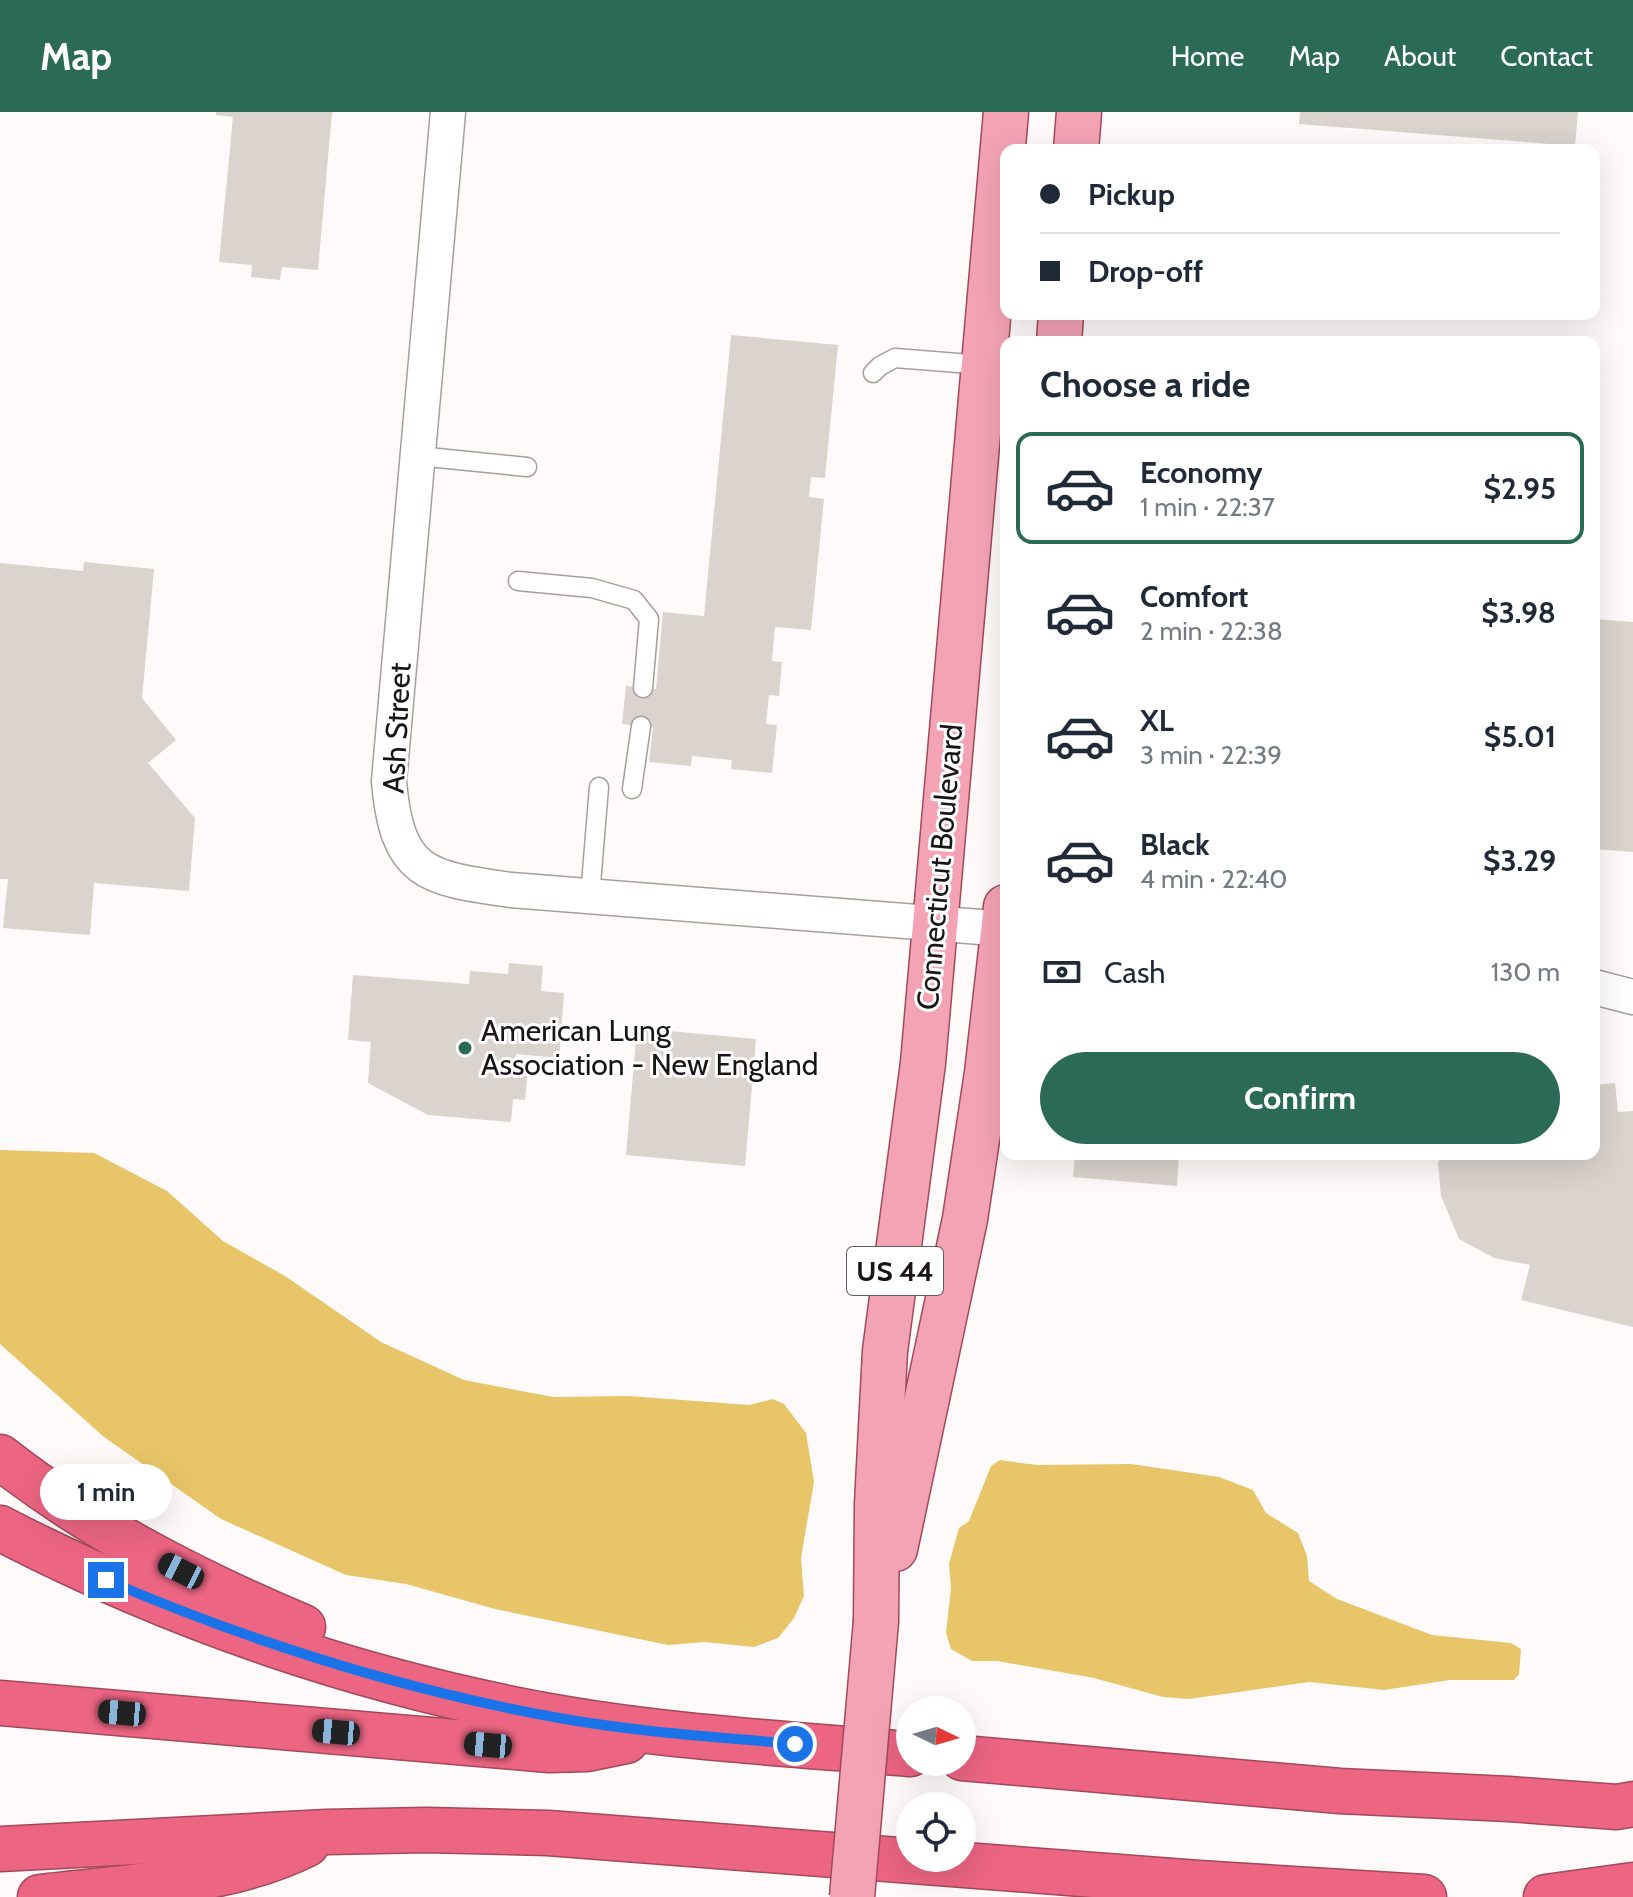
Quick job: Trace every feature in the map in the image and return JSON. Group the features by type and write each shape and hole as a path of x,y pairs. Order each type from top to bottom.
{"highway":[{"path":"0,1457 92,1521 214,1587 334,1640 518,1710"},
{"path":"0,1528 106,1580 238,1632 389,1679 518,1710 658,1731 896,1753"},
{"path":"0,1703 549,1750 601,1747 658,1731"},
{"path":"976,1759 1328,1791 1509,1799 1628,1809"},
{"path":"0,1849 327,1832 465,1831 589,1835 1129,1878 1424,1897"},
{"path":"40,1897 229,1872 279,1857 327,1832"},
{"path":"1546,1897 1633,1885"}],"main road":[{"name":"Connecticut Boulevard","path":"1003,144 1006,112"},
{"path":"1076,144 1079,112"},
{"name":"Connecticut Boulevard","path":"852,1897 876,1621 877,1504 885,1351 923,1063 1000,178"},
{"name":"Connecticut Boulevard","path":"876,1621 903,1517 965,1219 1000,963"}],"street":[{"name":"Ash Street","path":"448,112 389,781 395,827 405,849 419,865 453,882 511,890 935,923 1000,921"},
{"path":"1600,989 1633,997"}],"lane":[{"path":"873,373 895,358 983,365"},
{"path":"418,456 527,467"},
{"path":"518,581 592,588 634,600 649,619 643,688"},
{"path":"632,789 641,726"},
{"path":"590,896 599,787"}],"shaded area":[{"path":"0,1150 94,1153 167,1191 223,1241 285,1276 381,1342 464,1380 553,1397 629,1396 749,1405 773,1399 784,1404 806,1433 814,1482 801,1558 804,1596 794,1618 778,1638 754,1647 705,1642 668,1645 495,1609 406,1584 346,1575 221,1519 104,1437 0,1344"},
{"path":"1000,1460 1037,1465 1131,1464 1219,1477 1253,1490 1266,1513 1298,1533 1307,1556 1309,1581 1337,1599 1432,1635 1511,1643 1521,1649 1519,1674 1514,1680 1450,1680 1384,1690 1309,1682 1189,1699 1163,1697 1094,1678 997,1661 972,1661 951,1649 946,1633 951,1588 949,1564 959,1528 969,1521 991,1466"}],"building":[{"path":"216,112 332,112 318,270 282,267 280,280 251,277 252,265 219,262 233,117 216,115"},
{"path":"1300,112 1578,112 1575,144 1299,124"},
{"path":"731,335 838,345 825,478 811,477 809,497 824,499 811,630 775,627 772,661 782,662 779,696 769,695 766,724 777,725 772,773 731,769 732,760 692,756 691,766 649,762 653,727 622,724 626,686 656,689 663,612 704,616"},
{"path":"84,562 154,569 142,698 176,740 148,763 195,818 189,891 94,883 90,935 3,928 8,879 0,879 0,563 83,571"},
{"path":"1600,619 1633,622 1633,852 1600,849"},
{"name":"American Lung Association - New England","path":"509,963 543,966 541,991 564,993 559,1058 516,1054 515,1065 528,1066 525,1100 513,1099 511,1122 428,1115 368,1083 371,1042 348,1040 353,975 469,984 470,971 508,974"},
{"path":"637,1028 756,1039 745,1166 626,1155"},
{"path":"1615,1083 1618,1112 1633,1111 1633,1327 1521,1300 1530,1265 1494,1258 1459,1239 1441,1196 1440,1160 1600,1160 1600,1084"},
{"path":"1074,1160 1179,1160 1177,1186 1073,1177"}],"place":[{"name":"American Lung Association - New England","path":"465,1048"}],"route":[{"path":"106,1580 260,1640 394,1680 494,1705 632,1728 795,1744"}]}
